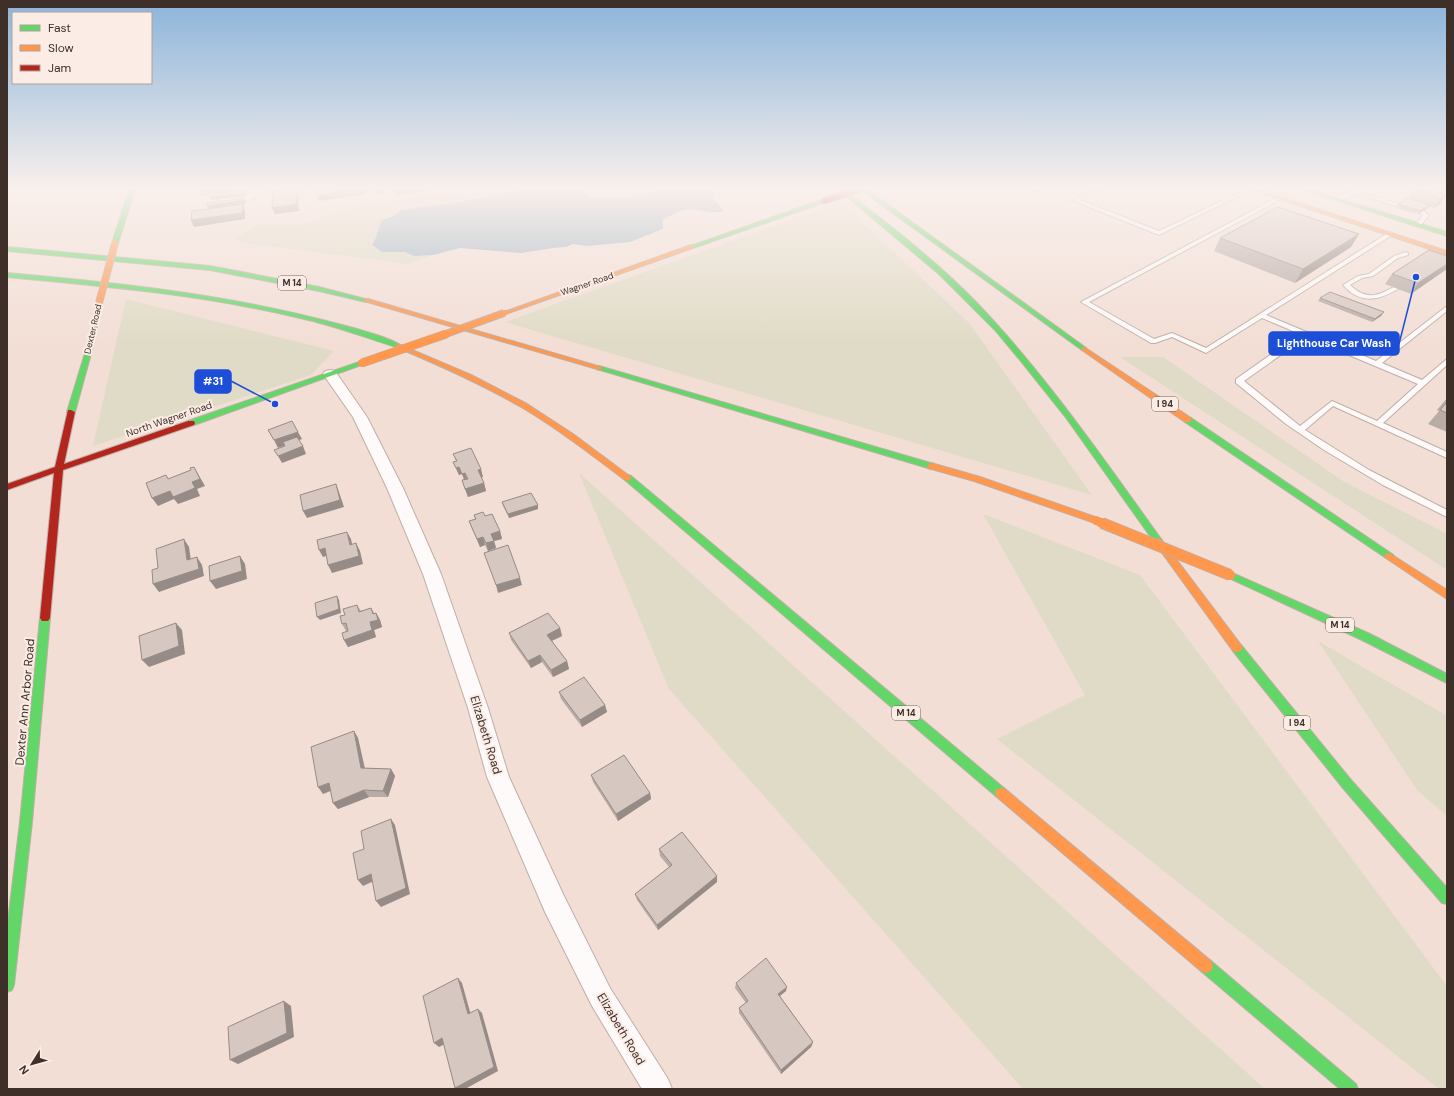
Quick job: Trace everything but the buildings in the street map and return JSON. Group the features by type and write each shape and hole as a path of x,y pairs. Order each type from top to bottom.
{"main road":[{"name":"Dexter Road","path":"59,469 73,405 89,350 99,304 116,241"},
{"name":"Wagner Road","path":"362,363 709,241"},
{"name":"I 94","path":"905,241 922,255 988,318 1031,367 1191,587 1313,744 1447,898"},
{"name":"I 94","path":"935,241 1074,342 1447,595"},
{"path":"1413,241 1447,252"},
{"name":"M 14","path":"7,249 210,268 319,288 374,302 977,479 1094,520 1230,575 1366,638 1447,679"},
{"name":"M 14","path":"7,275 199,295 237,301 328,322 378,338 442,363 490,387 532,411 596,453 647,493 1351,1089"},
{"name":"North Wagner Road","path":"7,487 362,363"},
{"name":"Dexter Ann Arbor Road","path":"7,985 26,822 59,469"}],"street":[{"name":"Elizabeth Road","path":"330,374 360,417 395,488 432,574 478,708 498,777 554,903 601,997 658,1089"}],"lane":[{"path":"1199,241 1084,302 1153,342 1172,335 1206,351 1379,241"},
{"path":"1406,254 1396,257 1371,275 1360,277 1346,285 1354,294 1375,299 1413,278"},
{"path":"1377,364 1447,308"},
{"path":"1262,316 1423,383"},
{"path":"1305,334 1239,381 1300,430 1392,486 1447,514"},
{"path":"1378,424 1446,363"},
{"path":"1300,430 1332,403 1447,454"}],"shaded area":[{"path":"241,241 374,241 372,246 382,252 405,252 415,256 433,255 408,264"},
{"path":"731,241 882,241 969,323 1092,495 505,322"},
{"path":"126,299 334,351 311,375 93,446"},
{"path":"1120,357 1163,357 1343,481 1447,534 1447,570"},
{"path":"579,473 1265,1089 1023,1089 669,689"},
{"path":"983,514 1140,575 1447,986 1447,1089 1439,1089 997,739 1085,695"},
{"path":"1318,641 1447,716 1447,816 1417,790"}],"water":[{"path":"374,241 632,241 587,246 573,244 566,247 521,253 460,248 433,255 414,256 405,252 382,252 372,245"}],"traffic: fast":[{"path":"691,247 708,241"},
{"path":"904,241 957,287 1023,358 1070,418 1158,541"},
{"path":"935,241 1084,349"},
{"path":"7,249 210,268 319,289 366,300"},
{"path":"7,275 107,284 206,297 303,316 398,346"},
{"path":"71,412 89,350 99,303"},
{"path":"191,423 362,363"},
{"path":"599,368 931,466"},
{"path":"1188,420 1389,556"},
{"path":"628,478 1001,793"},
{"path":"1230,575 1366,637 1447,679"},
{"path":"7,985 26,822 45,618"},
{"path":"1237,648 1347,784 1447,898"},
{"path":"1206,966 1351,1089"}],"traffic: slow":[{"path":"1411,241 1447,253"},
{"path":"99,303 115,243"},
{"path":"504,313 691,247"},
{"path":"366,300 599,368"},
{"path":"362,363 504,313"},
{"path":"398,346 468,376 525,406 570,435 628,478"},
{"path":"1084,349 1188,420"},
{"path":"931,466 977,479 1095,520"},
{"path":"1095,520 1230,575"},
{"path":"1158,541 1237,648"},
{"path":"1389,556 1447,595"},
{"path":"1001,793 1206,966"}],"traffic: jam":[{"path":"45,618 59,469 71,412"},
{"path":"7,487 191,423"}],"place":[{"name":"Lighthouse Car Wash","path":"1416,277"},
{"name":"#31","path":"275,404"}]}
